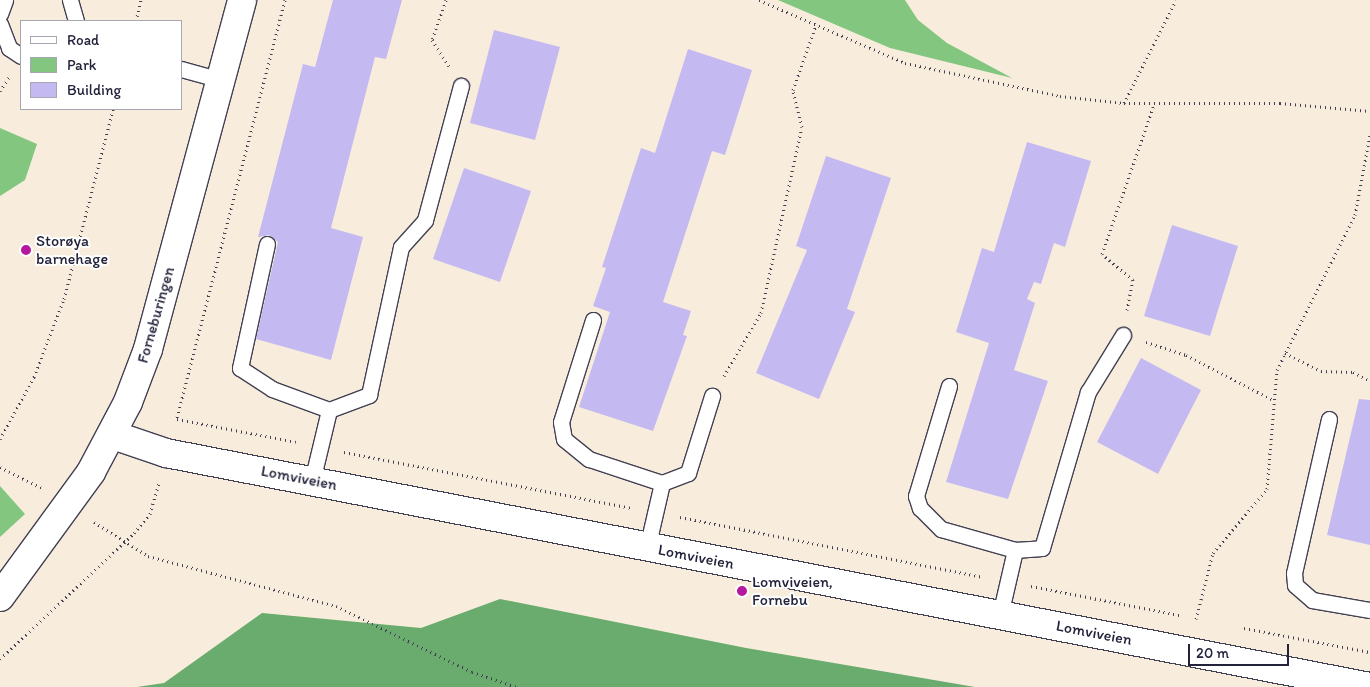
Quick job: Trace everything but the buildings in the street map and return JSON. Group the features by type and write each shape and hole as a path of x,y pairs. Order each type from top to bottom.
{"street":[{"name":"Forneburingen","path":"0,597 44,541 113,435 148,349 242,0"},
{"name":"Lomviveien","path":"113,435 166,453 1370,687"}],"lane":[{"path":"0,14 5,0"},
{"path":"70,0 76,20"},
{"path":"0,24 9,48 20,55"},
{"path":"182,68 221,80"},
{"path":"266,244 240,368 272,389 329,410 369,395 401,247 425,220 461,86"},
{"path":"594,320 562,422 564,439 589,459 662,483 688,473 712,396"},
{"path":"949,386 916,496 920,508 941,529 1015,550 1042,548 1088,392 1123,335"},
{"path":"312,481 329,410"},
{"path":"1328,419 1294,573 1295,585 1312,600 1370,610"},
{"path":"647,548 662,483"},
{"path":"1000,615 1015,550"}],"path":[{"path":"136,20 141,0"},
{"path":"446,0 432,40 461,86"},
{"path":"759,0 905,63 1051,94 1124,104 1280,103 1370,111"},
{"path":"1124,104 1176,0"},
{"path":"712,396 761,313 802,127 793,90 816,25"},
{"path":"1154,104 1102,254 1133,280 1123,335 1186,355 1273,400"},
{"path":"0,439 34,376 64,299 113,110"},
{"path":"1196,619 1213,553 1267,489 1277,370 1355,215 1370,135"},
{"path":"1285,352 1321,371 1353,372 1370,381"},
{"path":"0,467 48,492"},
{"path":"0,659 124,543 150,514 160,480"},
{"path":"90,519 124,543 148,556 336,606 472,672 517,687"}],"green space":[{"path":"778,0 905,0 918,20 947,43 1012,78 890,48"},
{"path":"0,128 37,144 25,180 0,196"},
{"path":"0,486 25,514 0,537"},
{"path":"500,599 746,648 975,687 137,687 164,683 262,613 421,628"}],"place":[{"name":"Storøya barnehage","path":"26,250"},
{"name":"Lomviveien, Fornebu","path":"742,591"}]}
